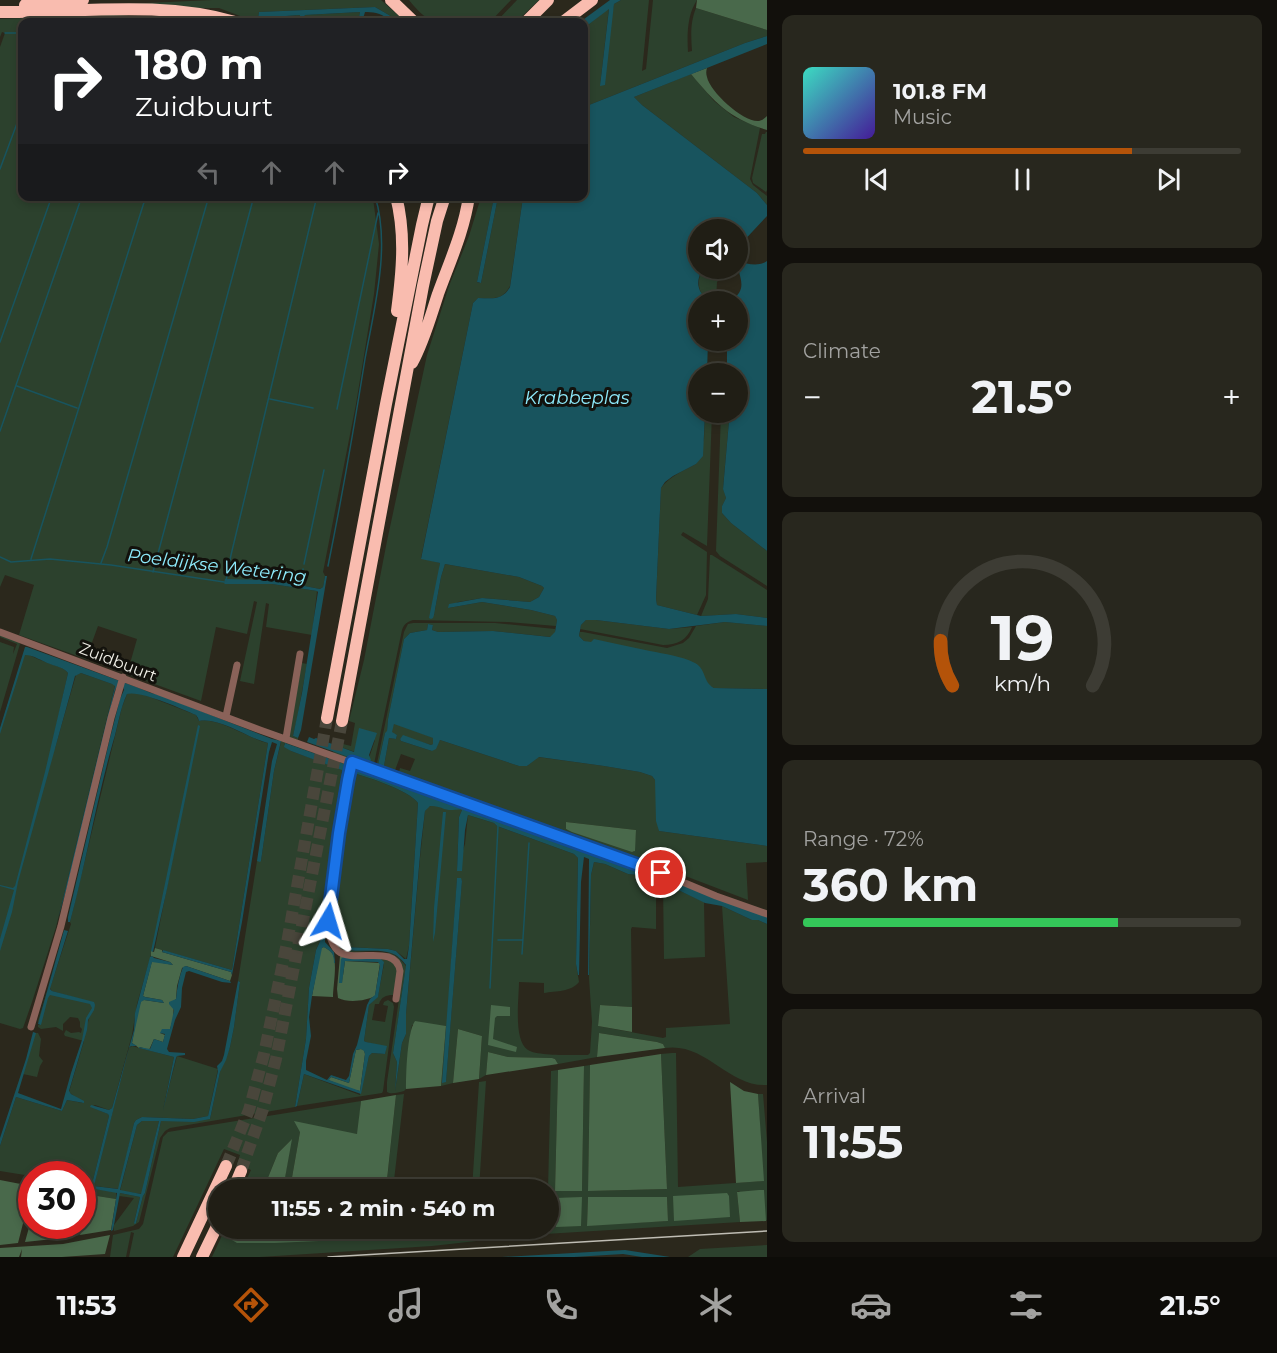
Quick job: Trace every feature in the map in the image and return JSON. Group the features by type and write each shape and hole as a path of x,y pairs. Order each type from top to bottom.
{"highway":[{"path":"0,10 83,0"},
{"path":"391,0 410,18"},
{"path":"530,18 548,0"},
{"path":"568,18 591,0"},
{"path":"0,10 167,10 220,18"},
{"path":"386,404 403,255 397,201"},
{"path":"327,718 386,404 428,201"},
{"path":"342,721 430,252 443,201"},
{"path":"407,372 422,345 454,254 468,201"},
{"path":"183,1257 226,1166"},
{"path":"238,1179 241,1172"},
{"path":"202,1257 211,1239"}],"street":[{"name":"Zuidbuurt","path":"0,632 661,873 767,914"},
{"path":"286,738 300,654"},
{"path":"226,716 237,665"},
{"path":"31,1027 61,926 123,677"},
{"path":"352,762 339,833 328,930 339,952 389,956 396,961 400,971 396,999"}],"green space":[{"path":"212,0 381,0 401,18 394,18 375,7 259,12 258,18 245,18 219,8 101,5"},
{"path":"409,0 511,0 494,18 428,18"},
{"path":"517,0 539,0 520,18 500,18"},
{"path":"621,0 649,0 642,71 646,69 653,0 697,0 689,19 688,52 692,51 692,24 696,8 767,30 767,36 588,105 588,25 609,8 600,86 614,4"},
{"path":"697,0 767,0 767,30 696,8"},
{"path":"360,12 359,18 304,18 305,15"},
{"path":"113,15 133,16 133,18 28,18"},
{"path":"300,15 299,18 258,18"},
{"path":"18,18 18,201 374,201 379,244 374,294 356,404 323,572 325,576 323,587 320,589 274,580 225,584 272,584 317,591 312,635 266,627 269,604 266,603 254,684 240,681 257,602 254,601 247,634 216,627 201,701 127,674 137,639 98,626 86,659 19,635 34,585 5,575 0,587 0,47 5,33 2,32 0,37 0,19"},
{"path":"707,68 706,75 709,83 721,98 745,117 760,121 767,116 767,130 743,121 724,109 691,74"},
{"path":"691,74 714,101 734,117 760,128 750,179 753,185 767,196 767,205 757,193 634,97"},
{"path":"766,132 766,192 753,183 752,178 762,134"},
{"path":"480,201 493,201 477,282 481,283 497,201 522,201 510,286 500,296 478,298 473,303 421,558 440,563 434,615 445,564 519,577 544,588 539,597 530,602 482,598 458,602 448,608 482,602 531,610 555,616 556,626 508,622 413,620 406,624 402,630 372,767 334,754 333,751 369,758 375,740 355,752 335,745 339,743 351,746 355,723 349,721 364,660 427,355 449,286"},
{"path":"699,279 719,279 717,291 701,291"},
{"path":"705,423 712,423 707,546 683,532 681,535 707,552 706,595 697,615 657,605 656,599 661,488 673,477 696,464 704,439"},
{"path":"721,423 729,423 723,488 726,498 722,506 722,513 731,523 767,551 767,586 720,556 716,551"},
{"path":"710,555 767,590 767,618 736,614 701,616 708,599"},
{"path":"586,620 669,629 692,627 681,641 663,645 580,629"},
{"path":"725,622 767,626 767,689 714,688 708,685 705,679 584,641 579,636 580,632 583,632 667,648 683,643 696,626"},
{"path":"495,623 555,629 555,633 551,637 493,631 438,632 432,630 433,625 428,624 427,630 410,633 404,639 379,767 392,770 384,766 389,738 396,739 397,735 391,733 394,723 434,738 431,745 403,736 400,739 432,751 440,740 519,766 527,766 538,757 640,772 652,776 656,784 659,831 767,846 767,862 746,863 748,900 641,859 552,832 398,776 400,768 410,771 415,759 401,754 392,775 377,769 404,632 408,624","holes":["566,822 636,830 634,852 566,829"]},
{"path":"0,635 20,644 0,712 0,642 14,647 13,654 17,644"},
{"path":"24,652 62,668 68,673 52,745 55,748 76,675 81,673 115,685 56,927 23,1028 20,1029 0,1023 0,729"},
{"path":"302,663 307,664 293,736 298,740 288,737"},
{"path":"132,692 145,695 196,715 199,721 216,722 268,743 232,970 155,948 199,725 151,955 112,1108 109,1110 95,1105 91,1107 109,1116 96,1168 96,1161 18,1161 18,1174 0,1171 0,1146 16,1097 62,1111 67,1100 83,1103 69,1092 84,1041 64,1034 66,1030 71,1033 81,1033 80,1022 78,1018 70,1017 63,1024 63,1031 56,1027 41,1029 38,1027 47,992 94,1004 52,991 50,988 71,924 127,694"},
{"path":"277,737 348,765 346,780 346,765 284,744 291,751 342,769 331,842 323,934 316,950 309,988 306,1039 295,1107 170,1128 165,1131 160,1138 139,1222 114,1231 114,1225 134,1198 119,1196 120,1193 140,1197 134,1223 136,1223 161,1121 210,1119 220,1072 230,1047 234,1027 240,982 238,981 257,861 261,861 274,771 281,742 276,739"},
{"path":"354,766 453,802 357,768 353,773 398,789 414,798 418,803 409,946 406,959 396,951 388,949 343,946 337,940 334,931 343,844 353,783 351,781"},
{"path":"433,805 462,810 459,817 457,870 465,844 468,815 574,854 578,858 576,964 579,982 568,989 544,993 544,983 519,982 520,1038 523,1045 532,1052 563,1055 588,1055 590,1053 592,1022 589,978 591,875 594,862 657,883 656,929 632,927 631,929 632,1007 600,1005 598,1026 663,1038 666,1037 666,1028 730,1024 722,906 752,920 767,924 767,1085 753,1084 740,1079 693,1052 680,1048 665,1048 663,1044 657,1042 599,1033 597,1057 558,1064 552,1058 508,1057 488,1052 486,1075 479,1079 482,1036 458,1029 453,1083 441,1086 446,1026 412,1025 406,1089 395,1093 387,1092 399,999 396,958 348,952 338,948 330,933 331,928 339,947 349,951 391,953 406,966 393,1053 397,1062 395,1091 402,1043 406,1034 420,858 425,811","holes":["457,879 462,880 446,1081 443,1082"]},
{"path":"566,822 636,830 635,851 632,852 572,832 566,829"},
{"path":"663,884 704,902 705,957 664,959"},
{"path":"324,947 332,953 335,962 333,997 312,996 321,948"},
{"path":"155,948 231,972 232,975 230,981 186,966 182,968 170,1029 160,1033 165,1035 163,1042 154,1039 149,1050 139,1048 132,1043 141,1001 164,1003 162,1000 143,996 152,961 173,965 151,956 151,951 154,952"},
{"path":"340,956 344,957 342,983 345,961 380,963 375,996 357,1001 338,998"},
{"path":"389,958 398,969 393,995 384,997 379,1004 375,1004 372,1020 385,1022 388,1006 383,1005 384,1002 388,1000 393,1003 382,1093 297,1106 304,1074 360,1095 369,1056 372,1053 385,1054 386,1047 364,1041 369,1005 378,996 384,964 377,959"},
{"path":"491,1005 510,1007 510,1016 495,1018 493,1039 517,1047 516,1052 488,1045"},
{"path":"600,1005 632,1007 632,1032 598,1026"},
{"path":"415,1021 446,1026 441,1086 406,1089 409,1043"},
{"path":"458,1029 482,1036 479,1079 453,1083"},
{"path":"35,1033 38,1033 41,1039 39,1056 43,1061 37,1077 23,1074"},
{"path":"599,1033 657,1042 663,1044 665,1048 597,1057"},
{"path":"132,1046 174,1057 163,1110 177,1056 218,1069 208,1116 193,1119 142,1117 136,1120 119,1189 96,1186 96,1177 129,1048"},
{"path":"361,1049 365,1054 360,1091 328,1080 331,1077 349,1083 356,1050"},
{"path":"488,1052 508,1057 552,1058 558,1064 486,1075"},
{"path":"676,1053 678,1187 763,1181 758,1094 763,1094 767,1142 767,1221 739,1191 737,1192 740,1222 559,1233 559,1191 582,1190 584,1066 590,1065 588,1191 667,1189 661,1054","holes":["588,1197 667,1197 668,1221 587,1225"]},
{"path":"661,1054 667,1189 588,1191 590,1065"},
{"path":"584,1066 582,1191 559,1191 559,1179 555,1179 558,1070"},
{"path":"558,1070 555,1179 548,1179 551,1071"},
{"path":"486,1081 480,1179 473,1179 479,1082"},
{"path":"730,1082 744,1091 758,1094 764,1181 736,1183"},
{"path":"404,1094 394,1179 387,1179 396,1095"},
{"path":"396,1095 387,1179 292,1179 300,1132 294,1121 357,1134 361,1101"},
{"path":"361,1101 358,1134 300,1132 292,1179 285,1179 291,1140 278,1153 267,1179 247,1179 251,1170 237,1164 240,1155 224,1149 173,1257 129,1257 134,1233 131,1232 126,1257 110,1257 113,1235 139,1229 143,1224 163,1137 168,1132"},
{"path":"142,1121 159,1121 142,1194 120,1191 137,1125"},
{"path":"292,1139 285,1179 267,1179 278,1153"},
{"path":"0,1180 18,1183 19,1239 18,1243 0,1245"},
{"path":"96,1189 116,1192 116,1199 96,1196"},
{"path":"764,1190 766,1221 740,1222 737,1192"},
{"path":"727,1193 730,1217 674,1221 673,1196"},
{"path":"96,1196 116,1199 111,1230 96,1232"},
{"path":"582,1197 581,1226 559,1227 559,1198"},
{"path":"588,1197 667,1197 668,1221 587,1226"},
{"path":"110,1235 105,1254 21,1257 22,1249 19,1257 0,1257 0,1248 63,1244"},
{"path":"26,1239 53,1239 25,1242"},
{"path":"220,1239 494,1239 432,1246 260,1257 212,1257"},
{"path":"363,1239 275,1243 237,1243 232,1240"},
{"path":"767,1245 767,1257 688,1257 700,1249"}],"water":[{"path":"610,0 621,0 614,4 605,85 600,86 609,9 588,25 588,18 585,18"},
{"path":"375,7 394,18 365,12 363,18 359,18 360,12 305,15 304,18 299,18 300,15 258,18 259,12"},
{"name":"Krabbeplas","path":"767,36 767,44 634,97 757,193 767,205 767,216 748,236 748,219 688,219 688,279 699,279 700,291 688,291 688,351 708,351 707,363 688,363 688,423 705,423 703,456 696,464 665,482 661,488 656,599 657,605 701,616 736,614 767,618 767,626 725,622 669,629 586,620 581,625 579,636 584,641 591,642 594,639 690,661 699,666 714,688 767,689 767,846 659,831 656,821 655,780 652,776 640,772 539,757 527,766 519,766 440,740 436,749 432,751 400,739 403,735 431,745 433,738 394,724 392,732 397,735 396,739 389,738 384,766 393,772 378,765 387,731 404,639 410,633 427,630 428,624 433,625 432,630 438,632 493,631 550,637 555,632 557,620 555,616 531,610 482,602 448,608 449,604 482,598 530,602 539,597 544,588 519,577 445,564 434,615 433,618 429,618 440,563 421,559 473,303 478,298 500,297 510,287 522,201 588,201 588,105"},
{"path":"493,201 497,201 481,283 477,282"},
{"path":"767,261 767,551 731,523 722,513 722,506 726,498 723,489 729,423 748,423 748,363 727,363 727,351 748,351 748,291 740,291 740,279 748,279 748,264"},
{"path":"325,576 327,576 298,738 293,736 318,592 272,584 224,583 225,579 274,580 320,589 323,587"},
{"path":"25,647 281,741 260,862 257,861 272,761 277,744 272,742 269,752 232,975 231,972 162,952 163,950 232,970 268,743 216,722 199,721 196,715 161,701 141,695 127,694 107,765 70,922 68,922 110,738 124,690 118,685 58,919 115,686 81,673 75,676 0,951 0,939 14,890 0,885 13,888 15,886 68,673 60,667 25,655 0,734"},
{"path":"198,725 200,726 153,952 151,951"},
{"path":"359,728 377,733 368,764 307,742 309,737 316,738 354,752"},
{"path":"285,743 347,765 336,830 325,931 325,942 334,952 335,963 331,952 322,948 309,1017 311,1036 306,1070 327,1080 331,1075 346,1080 349,1076 367,1005 375,995 380,965 378,962 345,961 342,983 339,983 343,957 381,959 384,962 378,997 369,1005 364,1041 387,1046 385,1054 372,1053 369,1056 361,1094 304,1074 295,1107 306,1039 309,988 316,950 323,935 331,842 342,770 284,747","holes":["356,1050 364,1051 360,1091 329,1080 331,1077 349,1083"]},
{"path":"355,768 485,813 589,854 648,872 767,917 767,924 752,920 722,906 705,903 672,887 594,862 591,875 588,975 589,859 584,857 578,975 576,964 578,858 574,854 468,815 462,871 457,871 459,817 462,810 430,806 425,811 406,1034 402,1043 395,1091 397,1062 393,1053 406,965 391,953 354,951 339,946 331,928 339,850 352,780 334,922 335,936 339,943 346,947 388,949 396,951 407,959 418,803 414,798 398,789 353,773"},
{"path":"443,812 446,812 433,942 434,908"},
{"path":"457,878 461,878 462,881 446,1082 442,1083"},
{"path":"64,930 68,931 50,989 94,1002 95,1005 88,1020 69,1091 84,1103 67,1100 62,1111 16,1097 0,1146 0,1138 33,1032 36,1033 18,1093 61,1109 82,1040 86,1018 92,1008 90,1004 50,995 41,1025 38,1024"},
{"path":"150,957 170,962 173,965 152,962 143,996 162,1000 164,1003 144,1000 141,1002 132,1043 137,1046 129,1048 96,1178 96,1168 109,1116 90,1107 91,1105 109,1110 112,1108 134,1030 135,1013"},
{"path":"186,966 231,983 186,972 181,1007 167,1049 169,1052 185,1053 185,1055 176,1058 163,1111 174,1057 139,1047 150,1049 154,1039 163,1042 165,1034 160,1033 162,1029 170,1029 174,1010 169,1002 176,999 180,975 183,967"},
{"path":"238,981 240,982 230,1047 220,1072 210,1119 194,1122 161,1121 136,1223 134,1223 140,1197 120,1193 111,1231 117,1193 96,1189 96,1186 118,1189 136,1120 142,1117 193,1119 208,1116 218,1071 217,1066 224,1055","holes":["142,1121 159,1121 141,1194 120,1190 137,1125"]},
{"path":"625,1250 670,1257 623,1254 502,1257"}],"waterway":[{"path":"5,33 18,33"},
{"path":"0,169 18,121"},
{"path":"0,342 50,201"},
{"path":"0,431 80,201"},
{"path":"31,559 144,201"},
{"path":"101,563 208,201"},
{"path":"153,572 253,201"},
{"path":"226,581 316,201"},
{"path":"328,566 379,278 381,236 376,201"},
{"path":"337,409 378,213"},
{"path":"17,386 77,408"},
{"path":"270,399 313,408"},
{"path":"304,564 324,470"},
{"name":"Poeldijkse Wetering","path":"0,557 11,562 50,559 111,565 224,582"},
{"path":"301,586 303,569"},
{"path":"490,988 498,826"},
{"path":"522,954 529,843"},
{"path":"498,940 522,940"}],"tunnel":[{"path":"226,1166 249,1110 264,1054 287,943 327,718"},
{"path":"241,1171 263,1109 276,1059 342,721"}],"tram line":[{"path":"328,1257 767,1231"}],"route":[{"path":"328,921 339,833 352,762 661,873"}]}
